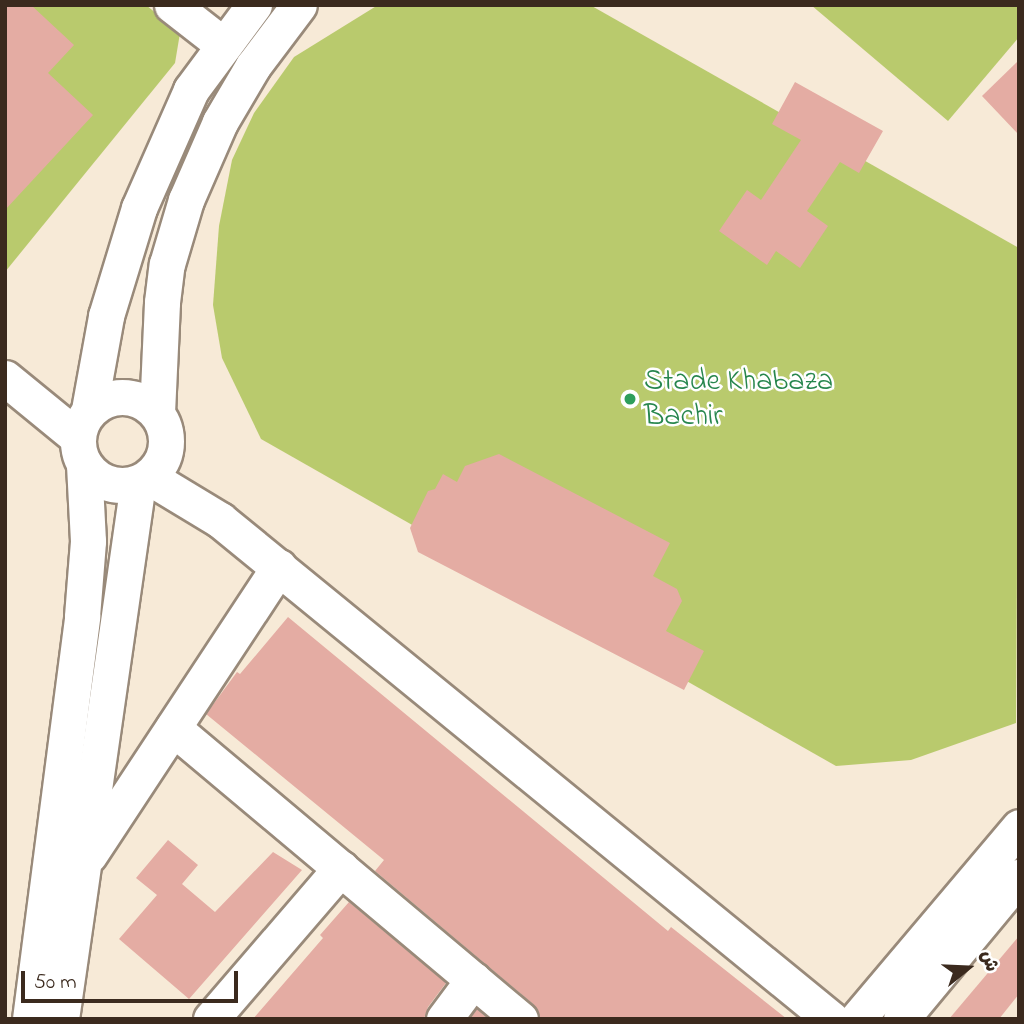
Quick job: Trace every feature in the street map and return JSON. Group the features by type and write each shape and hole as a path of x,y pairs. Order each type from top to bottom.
{"street":[{"path":"172,5 222,44"},
{"path":"30,1019 82,616 88,541 83,437 106,316 139,208 191,90 222,44 254,5"},
{"path":"61,1019 144,480 162,461 162,302 167,264 186,200 220,122 253,66 299,5"},
{"path":"5,378 83,437 92,474 114,485 144,480 220,520 831,1019"},
{"path":"83,437 101,401 116,396 132,397 146,403 220,520"},
{"path":"83,864 279,567"},
{"path":"173,728 520,1019"},
{"path":"857,1019 1019,827"},
{"path":"211,1019 341,868"},
{"path":"901,1019 1019,877"},
{"path":"444,1019 474,980"}],"green space":[{"path":"5,5 146,5 180,33 175,63 5,272"},
{"name":"Stade Khabaza Bachir","path":"378,5 590,5 1019,248 1016,723 911,760 836,766 261,439 222,358 213,305 219,226 232,160 254,113 294,57"},
{"path":"811,5 1019,5 1019,37 948,121"}],"building":[{"path":"5,5 31,5 74,45 48,73 93,115 5,210"},
{"path":"1019,60 1019,135 982,96"},
{"path":"795,82 883,131 859,173 840,162 807,211 828,226 800,268 776,251 767,265 719,231 747,190 761,200 801,140 772,124"},
{"path":"499,454 670,543 653,576 677,589 682,601 666,631 704,651 684,690 418,552 410,528 428,491 435,489 443,474 457,482 465,466"},
{"path":"288,617 668,931 671,927 787,1019 540,1019 533,1004 375,871 384,860 206,714 237,672 240,674"},
{"path":"168,840 198,865 182,884 215,912 273,852 302,870 189,999 119,939 157,895 136,878"},
{"path":"349,902 446,983 428,1007 424,1019 253,1019 323,938 320,935"},
{"path":"1019,936 1019,994 999,1019 949,1019"},
{"path":"477,1009 488,1019 469,1019"}],"place":[{"name":"Stade Khabaza Bachir","path":"630,399"}]}
